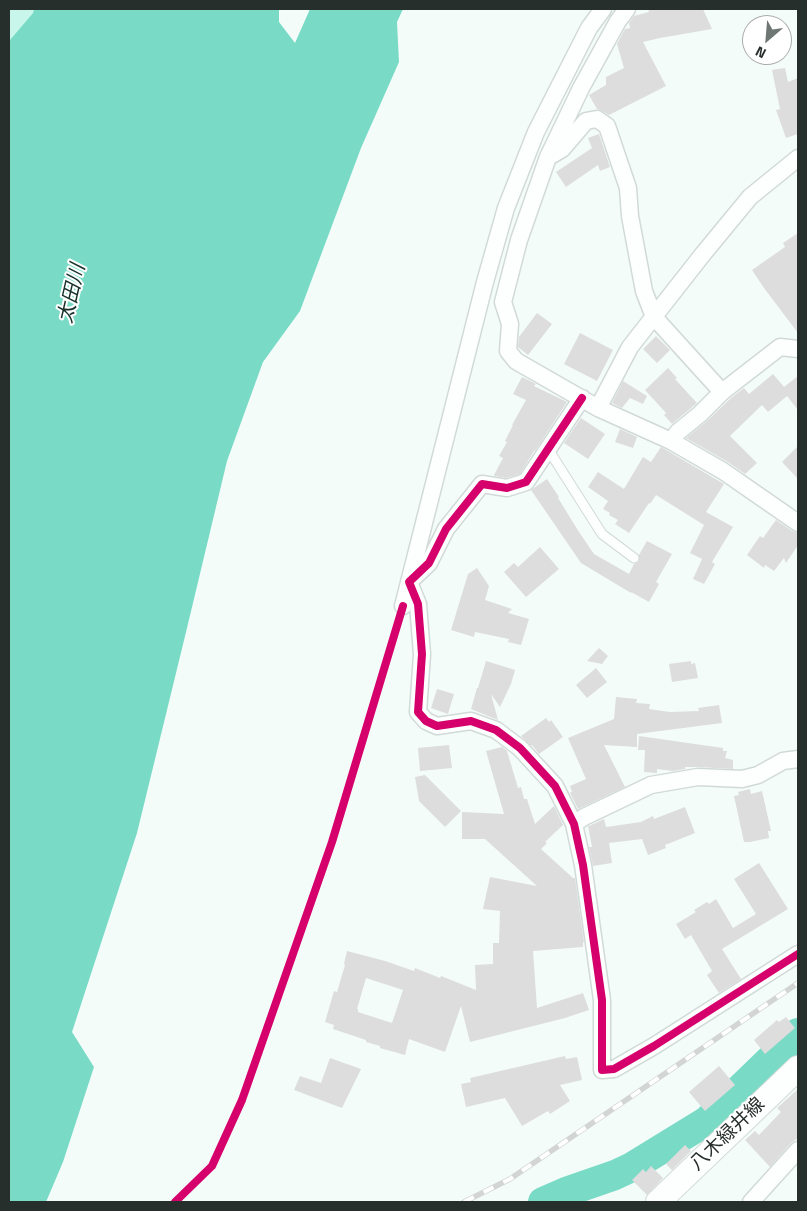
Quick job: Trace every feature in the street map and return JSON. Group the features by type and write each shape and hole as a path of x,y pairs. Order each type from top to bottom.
{"main road":[{"name":"八木緑井線","path":"658,1202 798,1068"}],"street":[{"path":"403,606 485,282 506,208 536,132 589,28 603,9"},
{"path":"627,9 618,21 581,88 548,157 519,240 503,302 510,324 508,351 516,361 598,408 671,441 723,471 798,523"},
{"path":"548,157 562,149 586,121 597,119 606,126 628,188 630,216 644,291 654,317 722,392"},
{"path":"598,408 630,348 702,254 750,197 798,158"},
{"path":"671,441 678,432 722,392 780,347 798,349"},
{"path":"409,582 429,563 446,529 482,484 507,488 526,482 582,398"},
{"path":"409,582 418,604 422,654 418,712 426,721 437,726 471,721 496,730 520,748 555,786 574,824 583,865 602,1000 602,1070 614,1069 654,1046 798,954"},
{"path":"574,824 584,817 651,785 698,777 742,779 758,775 783,761 798,759"},
{"path":"760,1199 798,1150"}],"lane":[{"path":"548,449 602,534 634,558"}],"shaded area":[{"path":"9,9 34,9 33,13 9,41"}],"water":[{"name":"太田川","path":"34,9 279,9 279,22 295,43 310,9 403,9 397,22 399,62 361,148 300,311 263,362 227,461 137,833 72,1032 94,1067 63,1162 46,1202 9,1202 9,41 33,13"}],"building":[{"path":"648,9 703,9 712,29 643,42 666,86 609,115 597,109 589,95 606,85 606,77 624,68 617,44 625,29 630,28 629,23 634,16 649,12"},
{"path":"785,68 788,82 798,78 798,134 786,138 776,110 780,109 772,70"},
{"path":"599,134 610,167 600,171 598,165 566,187 556,172 592,148 588,138"},
{"path":"798,233 798,333 752,270 785,247 783,243"},
{"path":"537,313 552,324 528,355 518,347 519,337"},
{"path":"580,333 613,350 597,381 564,364"},
{"path":"656,336 670,350 657,363 643,349"},
{"path":"668,368 677,378 675,379 697,403 672,424 664,415 666,413 645,390"},
{"path":"773,374 784,387 798,376 798,410 787,396 768,412 762,405 730,436 757,463 745,474 686,438 744,388 749,394"},
{"path":"522,377 536,384 534,386 567,402 535,451 533,450 520,474 506,478 495,476 503,458 499,456 507,442 505,441 526,400 513,394"},
{"path":"623,381 647,396 643,404 630,398 622,408 612,403"},
{"path":"581,418 605,434 588,459 564,443"},
{"path":"620,429 637,437 633,448 615,442"},
{"path":"798,446 798,479 782,462"},
{"path":"661,447 724,484 706,512 733,527 712,562 715,564 704,584 693,579 702,559 690,553 704,525 656,495 629,533 615,524 618,520 603,509 608,501 588,487 598,472 624,489 643,457 651,462"},
{"path":"547,479 594,554 629,574 634,564 639,561 639,555 647,541 672,554 656,582 659,584 649,602 581,563 531,490"},
{"path":"776,520 798,533 798,545 786,563 784,558 774,571 765,565 764,568 747,555 760,536 763,538"},
{"path":"540,547 559,569 526,597 504,572 514,563 518,567"},
{"path":"477,568 489,586 485,600 512,609 508,613 529,619 521,645 508,642 509,639 475,632 474,637 451,630 468,574"},
{"path":"599,648 608,656 602,664 587,661"},
{"path":"486,661 515,670 511,684 500,707 491,694 498,720 471,709"},
{"path":"691,661 691,664 695,663 698,678 672,682 669,664"},
{"path":"596,668 607,682 587,698 576,685"},
{"path":"437,689 454,694 448,714 431,708"},
{"path":"616,697 637,699 636,703 650,704 649,709 670,712 699,711 698,708 719,705 722,723 637,734 637,747 604,745 625,787 578,809 570,793 572,792 570,786 586,779 568,738 614,719"},
{"path":"546,718 549,722 551,720 563,737 539,754 521,736"},
{"path":"639,736 723,748 723,751 727,751 725,758 733,760 733,769 685,767 685,769 673,771 657,769 657,773 644,772 645,750 638,750"},
{"path":"449,745 452,768 420,771 418,748"},
{"path":"502,747 507,751 518,788 521,787 524,799 527,799 535,824 554,806 563,825 545,842 547,843 541,849 575,878 584,942 583,947 533,951 537,1008 583,993 589,1010 470,1042 461,1006 445,1052 409,1039 405,1055 380,1048 380,1046 366,1042 366,1040 333,1029 334,1025 325,1022 334,991 337,992 347,951 414,971 415,968 476,990 475,965 493,964 493,943 499,943 500,911 483,909 490,877 537,886 485,839 462,839 462,812 504,814 486,751","holes":["366,978 403,990 392,1023 358,1012 357,1009"]},
{"path":"425,775 461,811 445,827 419,801 415,777"},
{"path":"750,789 751,794 762,791 771,831 768,831 769,838 744,842 734,796 739,795 738,792"},
{"path":"685,807 695,833 665,845 666,848 648,855 642,839 609,843 612,863 593,866 589,847 592,847 588,826 604,819 606,827 641,822 653,816 654,819"},
{"path":"759,863 788,909 722,949 741,979 719,993 707,975 712,971 691,935 685,939 676,924 696,912 694,910 716,899 733,928 756,914 734,879"},
{"path":"786,1017 795,1028 765,1054 754,1040 777,1020 779,1022"},
{"path":"565,1056 566,1059 577,1057 582,1080 560,1085 570,1101 550,1114 548,1111 522,1126 505,1098 466,1107 461,1084 471,1082 470,1078"},
{"path":"330,1058 361,1069 342,1108 294,1090 300,1076 321,1083"},
{"path":"719,1066 735,1085 705,1111 689,1092"},
{"path":"798,1089 798,1138 791,1143 770,1167 745,1140 755,1131 759,1135 781,1112 777,1108"},
{"path":"685,1145 691,1151 672,1170 666,1164"},
{"path":"651,1166 663,1178 647,1195 632,1180 643,1169 646,1172"}],"waterway":[{"path":"543,1202 632,1167 707,1121 798,1033"}],"railway":[{"path":"464,1202 510,1179 798,983"}],"cycle path":[{"path":"582,398 526,482 507,488 482,484 446,529 429,563 409,582 418,604 422,654 418,712 426,721 437,726 471,721 496,730 520,748 555,786 574,824 583,865 602,1000 602,1070 614,1069 654,1046 798,954"},
{"path":"175,1202 212,1166 242,1100 332,842 403,606"}]}
